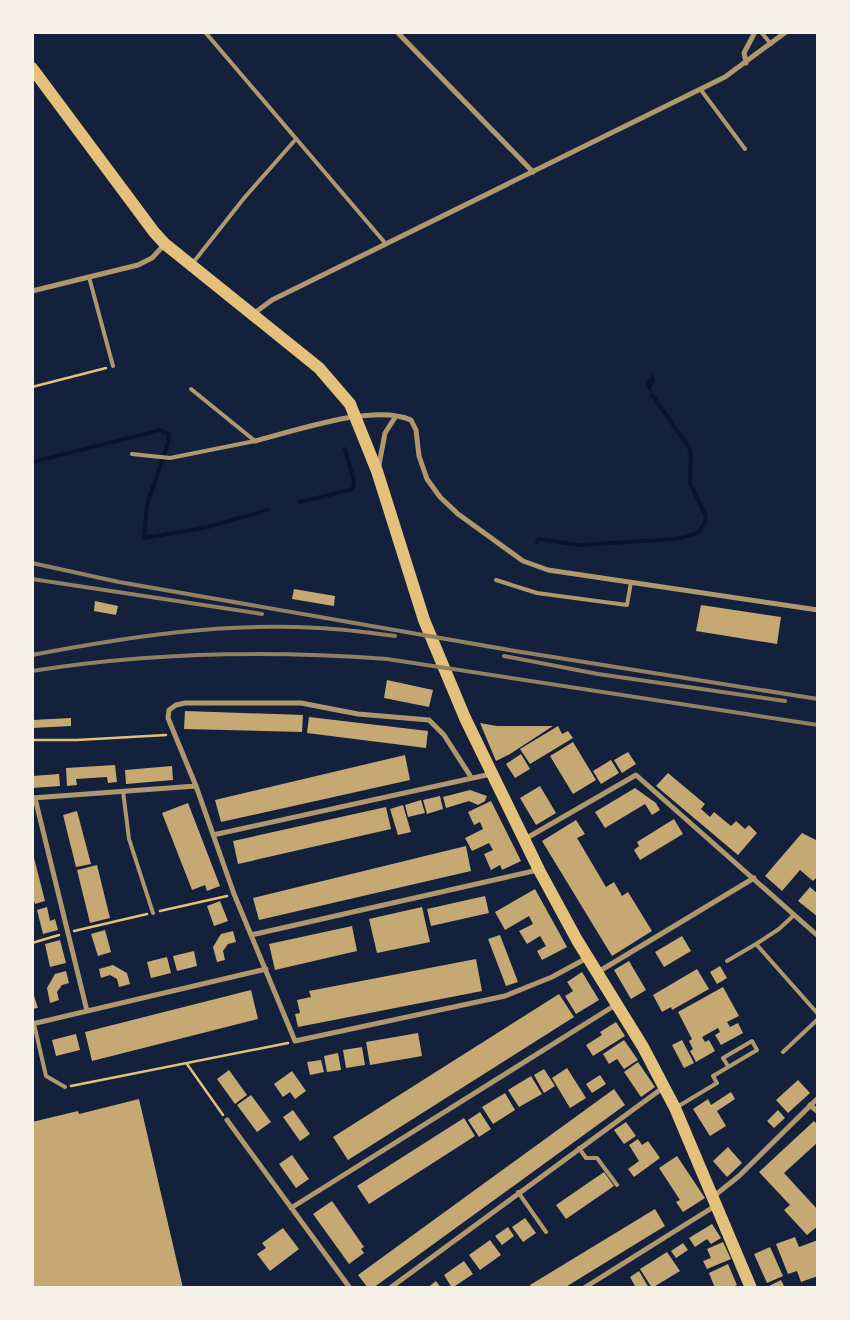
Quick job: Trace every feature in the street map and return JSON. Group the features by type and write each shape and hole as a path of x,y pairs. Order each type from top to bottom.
{"highway":[{"path":"32,68 88,140 142,218 165,244 319,368 340,390 356,415 377,471 424,620 465,718 540,870 588,958 617,1004 675,1108 751,1288"}],"street":[{"path":"397,32 534,172"},
{"path":"746,62 744,52 755,32"},
{"path":"253,314 272,300 701,90 725,77 786,32"},
{"path":"32,291 146,262 165,244"},
{"path":"255,440 356,415 403,416 411,420 416,430 419,456 427,479 440,497 458,514 522,561 548,570 818,610"},
{"path":"377,471 385,434 396,416"},
{"path":"471,777 444,735 429,720 358,714 301,703 185,703 176,705 169,710 168,718 196,786 234,894 295,1041 484,1002 529,987 588,958"},
{"path":"213,835 471,777 492,774"},
{"path":"525,839 636,775 818,936"},
{"path":"87,1011 34,798 196,786"},
{"path":"251,935 540,870"},
{"path":"597,973 754,878"},
{"path":"33,1024 266,969"},
{"path":"290,1208 617,1004"},
{"path":"390,1288 518,1192 664,1087"},
{"path":"584,1288 715,1201 818,1098"},
{"path":"810,1105 818,1112"},
{"path":"227,1120 350,1288"}],"lane":[{"path":"205,32 386,244"},
{"path":"760,32 771,44"},
{"path":"701,90 745,149"},
{"path":"191,265 245,197 296,140"},
{"path":"89,277 113,366"},
{"path":"191,390 255,440"},
{"path":"132,454 159,455 170,458 255,440"},
{"path":"496,580 537,592 627,605 630,582"},
{"path":"123,791 129,839 153,912"},
{"path":"728,961 779,929 794,915"},
{"path":"756,944 818,1014"},
{"path":"783,1052 818,1020"},
{"path":"33,1024 46,1076 65,1087"},
{"path":"675,1108 717,1083 713,1076 757,1050 752,1041 723,1058 728,1066"},
{"path":"579,1148 586,1158 596,1158 617,1185"},
{"path":"518,1192 546,1232"}],"path":[{"path":"32,388 113,366"},
{"path":"32,740 77,740 175,734"},
{"path":"32,943 67,932 234,894"},
{"path":"65,1087 295,1041"},
{"path":"187,1064 227,1120"}],"water":[{"path":"653,373 655,383 651,387 652,395 645,384"}],"building":[{"path":"294,589 335,596 334,606 292,599"},
{"path":"95,601 118,606 116,615 94,611"},
{"path":"701,605 781,617 777,644 696,631"},
{"path":"387,680 433,690 429,707 384,698"},
{"path":"185,711 303,715 302,732 184,729"},
{"path":"309,717 428,731 426,748 307,733"},
{"path":"71,718 71,726 32,728 32,720"},
{"path":"480,723 497,726 553,726 496,761"},
{"path":"558,726 562,734 568,731 573,738 530,764 520,749"},
{"path":"573,742 596,780 573,794 550,756"},
{"path":"628,752 636,764 622,773 614,760"},
{"path":"521,754 530,769 515,778 506,764"},
{"path":"405,755 410,780 221,822 215,800"},
{"path":"611,760 619,773 601,784 593,771"},
{"path":"115,765 117,782 108,783 107,777 76,779 77,785 67,786 66,768"},
{"path":"172,766 173,780 126,784 125,770"},
{"path":"668,773 705,804 701,809 710,817 714,812 731,826 736,821 745,829 749,825 757,833 738,855 656,786"},
{"path":"59,774 60,786 32,788 32,776"},
{"path":"540,786 556,813 536,825 520,798"},
{"path":"635,788 656,803 660,810 652,815 645,804 605,828 595,812"},
{"path":"470,790 487,796 485,801 478,805 469,801 446,808 443,797"},
{"path":"440,796 443,809 427,814 423,800"},
{"path":"421,800 425,813 408,817 405,805"},
{"path":"491,801 521,861 502,870 500,865 491,870 484,854 493,850 489,843 472,851 465,838 483,829 480,822 474,825 468,812"},
{"path":"188,803 220,886 207,891 205,885 192,890 162,813"},
{"path":"403,805 411,832 398,835 390,809"},
{"path":"386,807 391,829 238,864 233,841"},
{"path":"77,811 91,864 76,867 63,815"},
{"path":"674,819 683,834 640,860 634,850 639,846 637,842"},
{"path":"576,820 585,834 577,838 606,887 614,882 622,896 628,892 652,931 612,956 542,841"},
{"path":"802,833 818,841 818,876 813,881 800,870 782,891 765,876"},
{"path":"466,846 471,871 259,920 253,898"},
{"path":"33,854 45,901 35,904 32,895"},
{"path":"97,865 110,918 90,923 77,870"},
{"path":"810,887 818,894 818,917 798,901"},
{"path":"535,889 567,947 542,960 537,951 546,946 540,936 527,944 519,931 533,924 529,916 505,930 495,912"},
{"path":"485,896 489,913 431,926 427,909"},
{"path":"220,901 228,921 214,926 207,906"},
{"path":"47,907 50,921 55,919 58,930 43,934 37,910"},
{"path":"422,907 430,942 377,953 369,919"},
{"path":"352,926 357,951 275,970 269,944"},
{"path":"105,930 111,952 98,956 91,934"},
{"path":"233,931 236,942 228,944 223,951 225,960 217,962 213,947 221,934"},
{"path":"500,935 518,982 506,986 488,939"},
{"path":"682,936 691,951 664,967 655,952"},
{"path":"60,940 66,963 50,967 45,944"},
{"path":"194,951 197,966 177,971 173,956"},
{"path":"167,957 171,973 151,978 147,962"},
{"path":"476,959 482,991 298,1027 295,1014 300,1013 297,1000 311,997 309,991"},
{"path":"629,961 646,990 631,999 614,970"},
{"path":"113,965 127,973 130,984 119,987 117,979 110,975 101,978 99,969"},
{"path":"720,966 727,978 717,984 710,972"},
{"path":"697,969 709,989 672,1010 671,1007 662,1012 653,995"},
{"path":"66,971 69,983 62,985 57,992 59,1000 50,1003 47,988 55,974"},
{"path":"582,972 599,1000 576,1014 565,996 573,991 567,982"},
{"path":"723,987 739,1016 727,1022 730,1027 738,1023 743,1033 721,1045 715,1035 720,1032 718,1028 702,1037 705,1042 709,1040 715,1051 696,1062 690,1051 693,1049 689,1041 692,1039 678,1012"},
{"path":"32,990 38,1008 32,1009"},
{"path":"251,990 258,1019 92,1061 85,1032"},
{"path":"559,994 574,1017 348,1160 333,1137"},
{"path":"616,1022 625,1036 593,1056 586,1045 602,1035 600,1032"},
{"path":"418,1033 422,1056 370,1065 366,1042"},
{"path":"76,1034 80,1050 56,1056 52,1040"},
{"path":"624,1040 638,1060 624,1069 617,1059 609,1064 603,1054"},
{"path":"682,1040 694,1063 684,1068 672,1045"},
{"path":"362,1047 365,1065 346,1068 343,1050"},
{"path":"338,1053 341,1070 327,1072 324,1056"},
{"path":"321,1060 324,1072 310,1075 307,1062"},
{"path":"638,1062 655,1087 641,1097 624,1072"},
{"path":"567,1068 586,1098 570,1108 552,1078"},
{"path":"544,1069 555,1086 544,1093 534,1075"},
{"path":"229,1070 247,1095 235,1104 217,1079"},
{"path":"292,1071 306,1091 295,1099 290,1092 283,1097 274,1084"},
{"path":"600,1075 606,1084 592,1093 586,1084"},
{"path":"531,1076 542,1094 519,1107 508,1090"},
{"path":"798,1080 810,1093 788,1113 776,1100"},
{"path":"614,1089 625,1105 373,1288 368,1288 358,1275"},
{"path":"731,1092 735,1099 717,1111 726,1126 710,1136 693,1109 708,1099 711,1105"},
{"path":"505,1093 515,1110 493,1124 482,1107"},
{"path":"251,1095 271,1122 257,1132 237,1105"},
{"path":"139,1099 183,1288 32,1288 32,1122 78,1111 79,1114"},
{"path":"293,1110 310,1134 300,1141 283,1117"},
{"path":"778,1110 785,1118 774,1128 767,1121"},
{"path":"480,1112 491,1129 479,1137 468,1120"},
{"path":"464,1118 475,1136 369,1204 357,1186"},
{"path":"814,1121 818,1125 818,1142 784,1173 818,1210 818,1226 807,1235 784,1210 790,1205 759,1172"},
{"path":"626,1122 636,1136 624,1144 614,1130"},
{"path":"638,1139 642,1145 648,1141 660,1158 634,1177 628,1169 639,1161 629,1145"},
{"path":"728,1147 742,1163 727,1177 713,1161"},
{"path":"292,1155 309,1179 296,1188 279,1164"},
{"path":"677,1156 705,1198 683,1212 676,1202 680,1200 659,1168"},
{"path":"604,1172 614,1186 566,1219 556,1205"},
{"path":"332,1201 364,1247 361,1249 364,1253 349,1264 313,1214"},
{"path":"655,1209 665,1226 564,1288 532,1288 530,1285"},
{"path":"525,1218 536,1233 523,1242 512,1227"},
{"path":"712,1224 721,1238 711,1244 707,1239 695,1247 689,1238"},
{"path":"508,1227 514,1236 502,1245 495,1236"},
{"path":"283,1228 299,1249 270,1271 257,1254 266,1248 262,1243"},
{"path":"795,1237 799,1247 818,1240 818,1276 801,1282 797,1271 788,1274 776,1244"},
{"path":"490,1240 501,1255 480,1270 469,1255"},
{"path":"723,1242 731,1259 707,1269 703,1261 711,1258 707,1249"},
{"path":"683,1243 688,1250 676,1258 671,1251"},
{"path":"770,1247 783,1276 767,1283 754,1254"},
{"path":"667,1252 680,1271 652,1288 640,1269"},
{"path":"464,1261 473,1274 452,1288 444,1275"},
{"path":"728,1264 737,1285 730,1288 715,1288 709,1273"},
{"path":"639,1271 649,1288 636,1288 630,1277"},
{"path":"781,1280 785,1288 765,1288"},
{"path":"436,1281 441,1288 427,1288"}],"waterway":[{"path":"537,542 539,539 580,545 676,539 698,533 705,523 706,516 690,483 691,457 689,447 652,395"},
{"path":"32,462 161,430 169,435 168,443 147,505 144,538 208,527 267,510"},
{"path":"300,502 353,489 354,482 345,449"}],"railway":[{"path":"32,563 119,582 515,651 818,699"},
{"path":"32,579 262,614"},
{"path":"32,655 139,637 247,627 328,629 395,636"},
{"path":"32,671 121,660 209,654 298,654 387,659 818,725"},
{"path":"504,656 598,674 785,701"}]}
